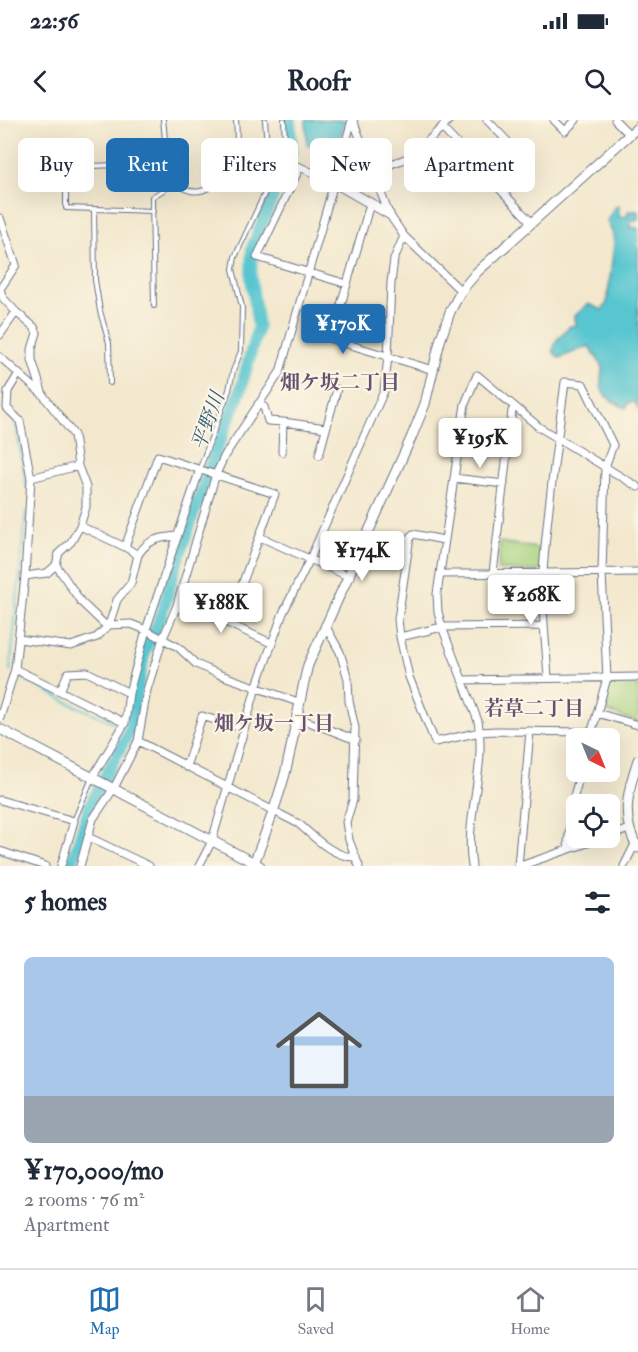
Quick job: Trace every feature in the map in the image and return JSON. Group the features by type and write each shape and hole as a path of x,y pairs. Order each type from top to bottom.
{"street":[{"path":"352,120 359,138"},
{"path":"347,138 352,120"},
{"path":"392,164 413,156 449,120"},
{"path":"487,120 504,138"},
{"path":"554,120 564,131 576,120"},
{"path":"615,120 630,135"},
{"path":"0,729 256,865 274,813 285,771 298,702 308,665 325,625 350,577 425,404 440,341 450,312 461,291 477,272 638,127"},
{"path":"441,128 451,138"},
{"path":"310,172 300,167 256,257 347,284"},
{"path":"80,866 93,819 138,741 147,690 163,638 176,608 216,474 225,455 280,372 332,192"},
{"path":"350,192 389,214"},
{"path":"380,192 389,214 404,236 461,291"},
{"path":"503,192 531,222"},
{"path":"370,204 332,339 433,370"},
{"path":"0,218 16,265 0,289 1,299 34,327 37,333 32,349 32,360 43,395"},
{"path":"200,866 212,841 271,643 384,390 394,259 404,236"},
{"path":"0,335 16,312"},
{"path":"0,357 43,395 74,435 78,466 86,487 86,507 80,526 71,542 59,553 57,565 47,573 26,576"},
{"path":"7,408 8,391 18,375"},
{"path":"472,866 471,840 480,759 480,732 478,721 442,627 437,594 465,404 477,375 539,427 638,487"},
{"path":"548,678 543,626 543,573 565,382 583,384 613,445 605,467 602,573 607,678 593,728"},
{"path":"319,455 337,389"},
{"path":"0,400 20,421 31,478 26,576 19,639 15,669 0,718"},
{"path":"258,404 264,407 268,421 326,428"},
{"path":"493,573 512,411 515,407"},
{"path":"282,452 283,422"},
{"path":"125,547 158,456 275,494 228,623"},
{"path":"31,478 78,466"},
{"path":"93,778 125,723 129,693 146,630 200,469"},
{"path":"454,478 504,484"},
{"path":"80,526 138,555"},
{"path":"444,540 413,534 410,537 399,619 404,662 435,742 480,732 566,733"},
{"path":"19,639 71,646 97,637 110,625 117,600 131,583 138,555 145,545 154,539 177,537"},
{"path":"260,537 350,577"},
{"path":"57,565 81,602 103,623 131,624 146,630 177,647 196,664 298,702"},
{"path":"440,574 638,572"},
{"path":"176,608 199,610 271,643"},
{"path":"325,625 340,652 348,679 356,740 353,800 346,822 349,840 359,866"},
{"path":"400,636 442,627 543,626"},
{"path":"15,669 125,723"},
{"path":"60,691 68,673 87,672 129,693"},
{"path":"462,680 638,677"},
{"path":"597,713 638,725"},
{"path":"186,767 202,716 244,729"},
{"path":"296,717 356,740"},
{"path":"530,731 519,866 572,848"},
{"path":"138,741 298,824 320,843 349,858 356,858"},
{"path":"624,866 637,846 630,829 627,812 628,796 638,760"},
{"path":"569,849 567,842 578,782"},
{"path":"0,800 74,821 61,866"},
{"path":"620,832 630,829"},
{"path":"88,837 149,866"},
{"path":"0,851 45,866"}],"lane":[{"path":"164,120 166,138"},
{"path":"189,190 199,193 210,188 229,167 235,153 236,120"},
{"path":"265,120 266,138"},
{"path":"284,120 285,138"},
{"path":"106,165 66,167 66,208 153,211"},
{"path":"154,306 152,197 160,192"},
{"path":"200,469 241,351 242,307 233,269 235,257 265,192"},
{"path":"94,210 95,280 100,311 109,343 111,383"},
{"path":"74,821 93,778"}],"green space":[{"path":"500,542 542,549 540,571 498,570"},
{"path":"638,680 638,723 601,709 608,682"}],"water":[{"path":"306,120 345,120 340,138 310,138 310,146 307,145"},
{"path":"619,205 619,217 628,216 628,211 638,211 638,220 631,220 630,227 638,228 638,410 635,402 628,403 626,408 607,397 601,383 603,367 589,346 559,358 553,351 556,341 570,326 576,326 575,316 588,304 602,310 607,303 614,244 613,234 607,221 614,208"}],"waterway":[{"name":"平野川","path":"71,866 90,805 129,732 145,650 160,619 213,458 240,392 258,327 251,277 252,248 292,150 290,120"},
{"path":"9,416 15,421 27,488"},
{"path":"10,671 26,511"},
{"path":"19,676 129,732"}],"district":[{"name":"畑ケ坂二丁目","path":"340,382"},
{"name":"若草二丁目","path":"534,708"},
{"name":"畑ケ坂一丁目","path":"274,723"}]}
